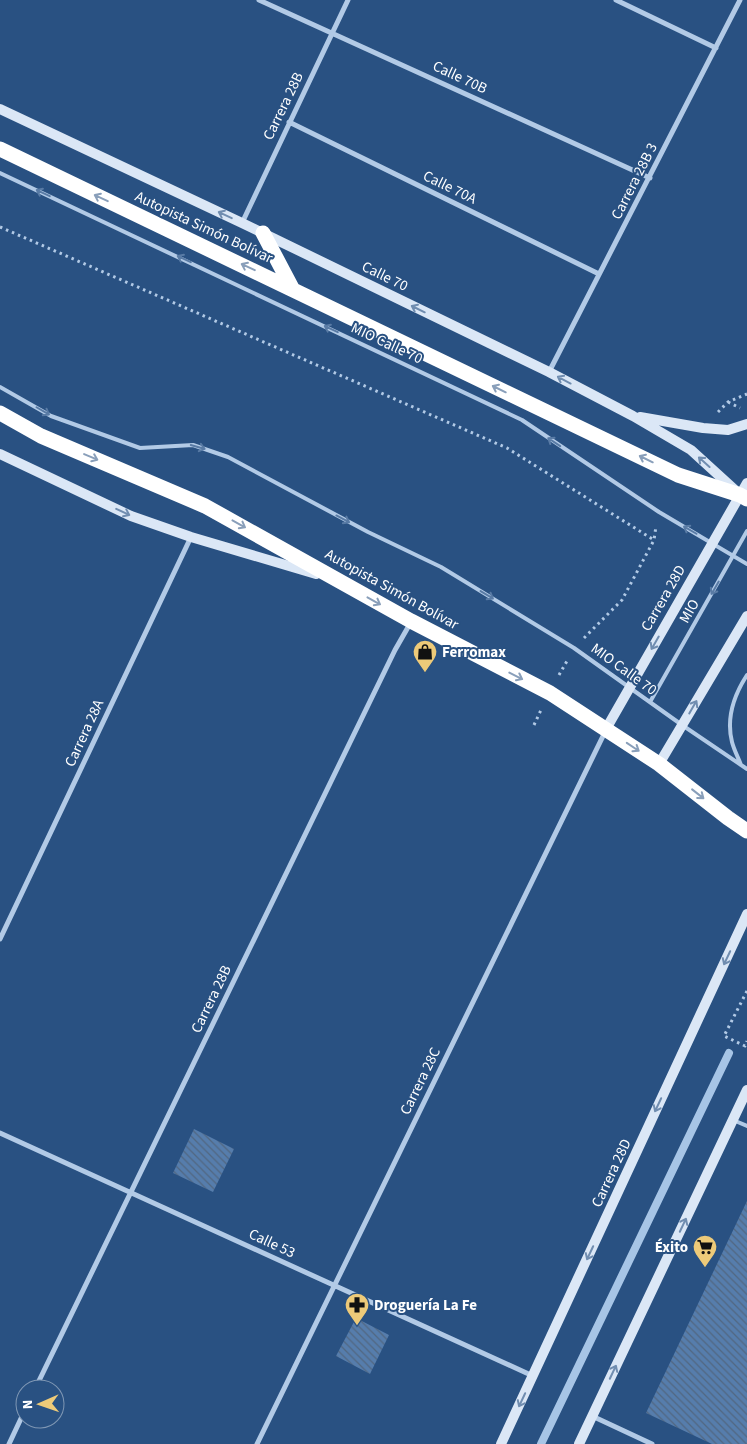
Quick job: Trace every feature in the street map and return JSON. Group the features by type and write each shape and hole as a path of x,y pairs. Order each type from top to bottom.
{"highway":[{"name":"Autopista Simón Bolívar","path":"0,150 292,288 678,475 745,492"},
{"path":"264,233 292,288"},
{"name":"Autopista Simón Bolívar","path":"0,413 41,436 206,506 411,621 550,693 659,764 747,831"}],"street":[{"name":"Calle 70B","path":"259,0 650,178"},
{"name":"Carrera 28B","path":"242,223 348,0"},
{"path":"616,0 716,48"},
{"name":"Carrera 28B 3","path":"549,372 740,0"},
{"name":"Calle 70","path":"0,109 264,233 549,372 633,416 691,450 745,492"},
{"name":"Calle 70A","path":"289,122 600,274"},
{"path":"633,416 703,428 728,430 747,424"},
{"path":"0,454 131,516 191,537 338,580"},
{"name":"Carrera 28D","path":"606,729 712,544 745,492"},
{"name":"Carrera 28A","path":"0,939 191,537"},
{"path":"659,764 747,616"},
{"name":"Carrera 28B","path":"40,1379 411,621"},
{"name":"Carrera 28C","path":"257,1444 606,729"},
{"name":"Carrera 28D","path":"501,1444 747,914"},
{"path":"579,1444 747,1090"},
{"name":"Calle 53","path":"0,1133 533,1376"},
{"path":"592,1416 652,1444"},
{"path":"9,1444 16,1429"}],"lane":[{"name":"MIO Calle 70","path":"0,173 522,420 659,512 747,564"},
{"name":"MIO Calle 70","path":"0,387 51,416 140,448 193,445 228,458 368,532 440,567 574,648 741,766"},
{"name":"MIO","path":"650,702 747,530"},
{"path":"747,675 737,691 730,716 732,742 741,766 747,769"},
{"path":"733,1120 747,1126"}],"path":[{"path":"0,228 507,448 654,540"},
{"path":"728,402 747,394"},
{"path":"534,725 574,648 622,600 654,540 659,512"},
{"path":"747,991 724,1036 745,1046 747,1042"}],"building":[{"path":"194,1129 234,1149 213,1192 173,1173"},
{"path":"747,1201 747,1444 712,1444 646,1413"},
{"path":"356,1318 389,1335 370,1374 336,1356"}],"waterway":[{"path":"541,1444 729,1053"}],"place":[{"name":"Ferromax","path":"425,673"},
{"name":"Éxito","path":"705,1268"},
{"name":"Droguería La Fe","path":"357,1326"}]}
